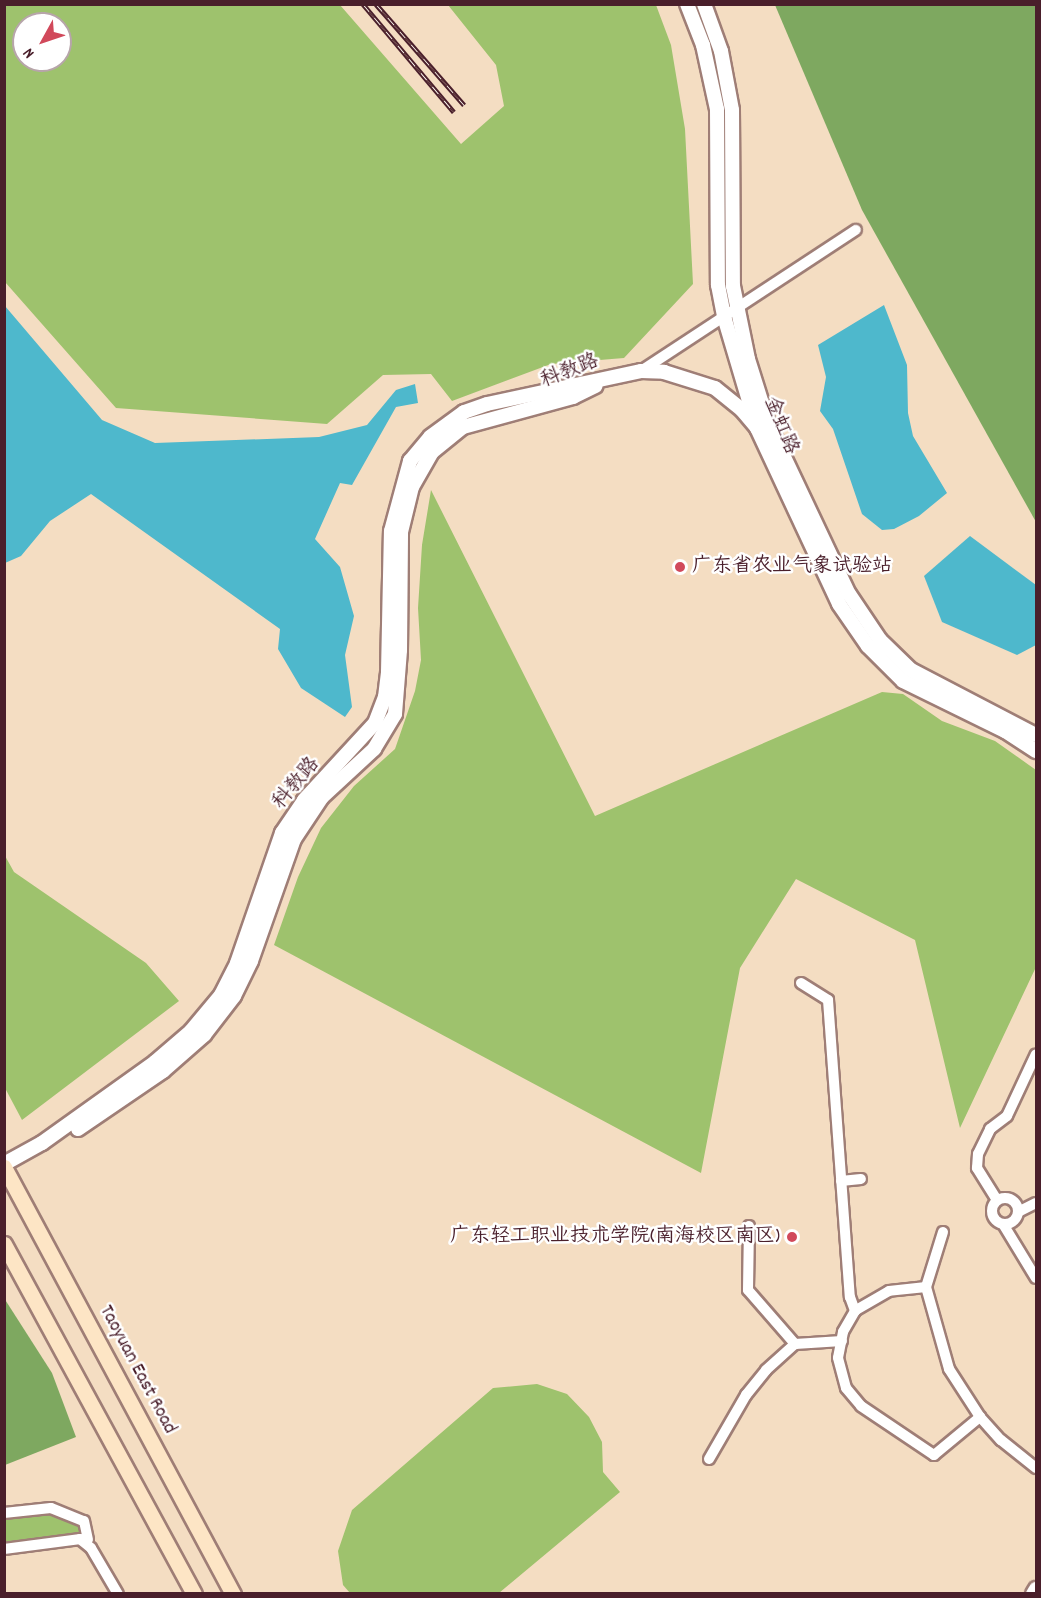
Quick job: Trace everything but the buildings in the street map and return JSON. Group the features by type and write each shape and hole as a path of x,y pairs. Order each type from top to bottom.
{"main road":[{"name":"Taoyuan East Road","path":"5,1169 233,1593"},
{"path":"4,1244 194,1593"}],"street":[{"name":"金虹路","path":"687,4 703,45 717,109 718,285 725,320 757,428 839,604 868,646 903,681 1005,731 1036,752"},
{"name":"金虹路","path":"704,4 721,51 732,110 733,286 768,423 849,594 880,640 912,670 1036,735"},
{"path":"641,371 739,311 856,230"},
{"name":"科教路","path":"5,1169 163,1071 204,1035 234,996 251,962 294,839 322,796 374,749 395,714 400,650 401,532 412,487 432,452 463,427 573,397 614,376 641,371 674,374 715,388 742,410 757,428"},
{"path":"801,983 828,1000 850,1298 855,1311"},
{"path":"997,1200 977,1168 978,1154 990,1129 1007,1116 1036,1054"},
{"path":"841,1181 861,1179"},
{"path":"997,1200 1009,1199 1018,1212"},
{"path":"997,1200 992,1212 1003,1224 1036,1278"},
{"path":"1003,1224 1014,1220 1018,1212 1036,1203"},
{"path":"749,1226 748,1290 795,1344"},
{"path":"943,1232 926,1287 949,1369 980,1417 1001,1440 1036,1468"},
{"path":"926,1287 890,1291 855,1311 842,1341 838,1358 846,1388 861,1406 923,1451 934,1455 980,1417"},
{"path":"709,1459 746,1395 766,1370 795,1344 842,1341"},
{"path":"4,1513 51,1508 84,1521 88,1540"},
{"path":"4,1550 80,1539 91,1548 118,1593"},
{"path":"1033,1593 1036,1589"}],"green space":[{"path":"4,5 340,5 461,144 504,106 496,65 448,5 656,5 671,45 685,129 693,284 624,358 551,364 452,401 431,374 383,375 327,424 116,408 5,282"},
{"path":"775,5 1036,5 1036,522 862,210"},
{"path":"431,490 595,816 882,692 903,694 942,721 995,741 1036,770 1036,967 960,1128 915,940 796,879 740,968 701,1173 274,945 298,877 321,828 354,786 395,749 415,691 421,660 418,608 422,545"},
{"path":"4,854 14,872 146,963 179,1001 22,1120 5,1088"},
{"path":"4,1298 52,1373 76,1437 5,1465"},
{"path":"537,1384 567,1394 589,1417 602,1442 603,1472 620,1492 499,1593 350,1593 343,1585 338,1551 352,1510 493,1388"},
{"path":"51,1508 79,1525 88,1540 5,1547 5,1513"}],"water":[{"path":"884,305 907,365 908,413 913,436 947,493 919,516 894,529 882,530 862,514 833,429 820,411 826,377 818,345"},
{"path":"5,306 102,420 155,443 319,437 367,425 396,390 415,384 418,403 396,407 352,485 340,483 315,539 340,567 354,616 345,655 352,707 345,717 301,688 278,649 280,629 91,494 50,521 21,556 5,563"},
{"path":"970,536 1036,585 1036,645 1017,655 942,622 924,576"}],"railway":[{"path":"363,4 454,112"},
{"path":"376,4 464,105"}],"place":[{"name":"广东省农业气象试验站","path":"680,567"},
{"name":"广东轻工职业技术学院(南海校区南区)","path":"792,1237"}]}
